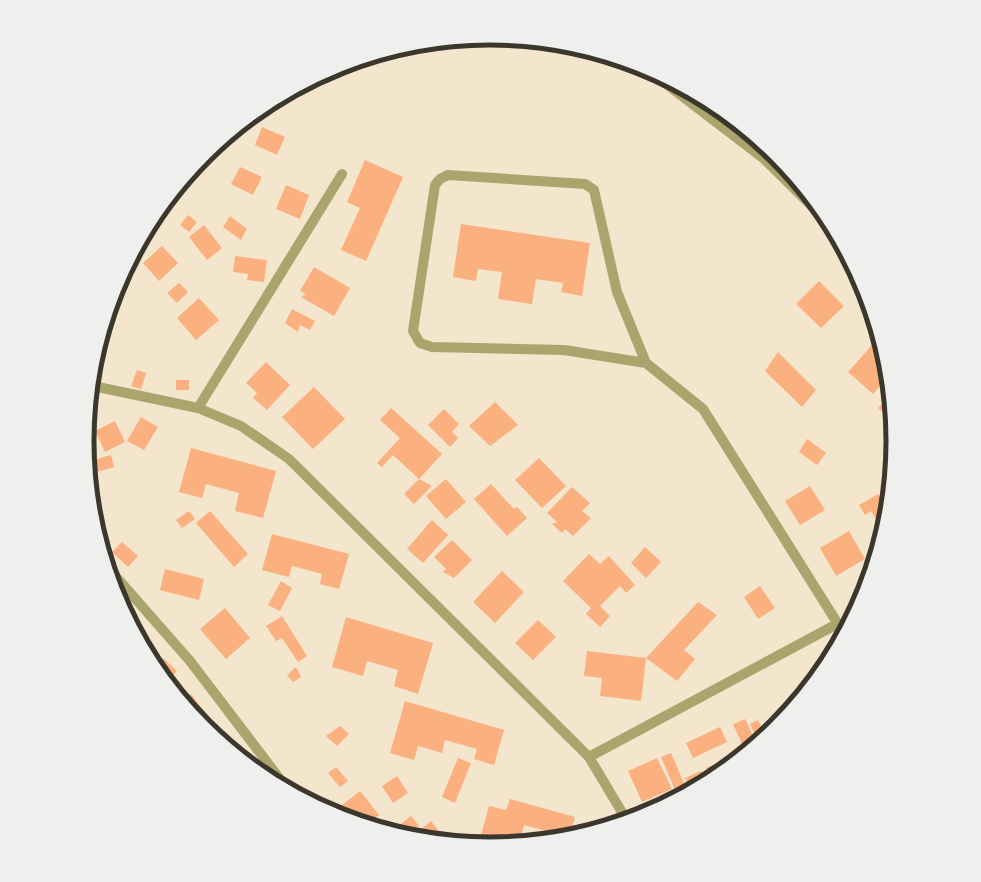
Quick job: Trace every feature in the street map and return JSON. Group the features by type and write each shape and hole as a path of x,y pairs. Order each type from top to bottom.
{"street":[{"path":"675,91 762,158 806,201"},
{"path":"198,408 342,174"},
{"path":"646,363 564,350 432,347 420,343 413,331 435,186 440,179 448,175 585,184 594,190 617,292 646,363 703,409 840,627"},
{"path":"98,387 198,408 241,426 288,459 589,757 623,814"},
{"path":"123,588 190,661 276,774"},
{"path":"589,757 839,629"}],"building":[{"path":"262,127 285,137 277,155 255,145"},
{"path":"365,160 403,177 366,261 341,250 360,208 347,202"},
{"path":"240,167 262,177 253,195 231,184"},
{"path":"286,185 309,195 300,219 276,209"},
{"path":"188,215 197,222 189,232 180,225"},
{"path":"230,216 247,229 241,240 223,227"},
{"path":"461,224 590,243 582,296 561,292 563,283 536,279 532,304 498,299 502,272 478,269 476,281 453,277"},
{"path":"204,225 222,248 207,260 189,237"},
{"path":"162,246 178,263 159,281 143,263"},
{"path":"235,256 267,260 264,282 247,280 248,274 233,272"},
{"path":"314,267 350,288 334,316 301,297 306,294 300,291"},
{"path":"819,281 844,306 821,328 796,304"},
{"path":"179,283 188,292 177,303 167,293"},
{"path":"199,298 219,320 196,340 177,318"},
{"path":"292,309 315,321 310,330 300,325 298,332 285,323"},
{"path":"873,344 874,345 882,384 873,394 848,372"},
{"path":"778,352 816,390 802,407 765,371"},
{"path":"266,362 290,385 267,410 253,398 257,393 246,383"},
{"path":"137,370 146,373 141,389 131,386"},
{"path":"176,380 189,380 189,390 176,390"},
{"path":"314,387 345,419 313,449 282,417"},
{"path":"495,402 518,425 490,446 469,426"},
{"path":"884,402 886,415 878,408"},
{"path":"391,408 442,454 419,479 393,455 382,467 377,463 400,438 380,420"},
{"path":"444,409 459,424 452,432 458,438 450,447 428,425"},
{"path":"141,417 158,427 144,450 127,441"},
{"path":"115,421 125,442 105,452 95,431"},
{"path":"807,439 826,453 817,465 799,452"},
{"path":"191,448 276,471 263,518 235,511 239,493 206,484 202,498 179,492"},
{"path":"111,455 114,467 96,472 95,460"},
{"path":"539,458 566,486 542,508 515,480"},
{"path":"419,479 432,486 414,504 404,494"},
{"path":"446,479 466,502 446,519 426,496"},
{"path":"491,484 514,509 517,507 527,518 507,536 474,499"},
{"path":"810,486 825,510 800,525 785,501"},
{"path":"572,487 590,503 582,511 591,518 573,536 565,529 562,533 552,524 557,522 547,513"},
{"path":"878,494 882,501 878,522 871,511 865,515 859,505"},
{"path":"189,511 195,519 182,528 176,520"},
{"path":"210,511 248,554 234,567 196,523"},
{"path":"432,520 448,535 423,563 407,549"},
{"path":"849,531 865,559 836,576 820,548"},
{"path":"272,534 349,554 339,589 320,584 322,574 292,566 289,577 262,570"},
{"path":"452,540 472,560 454,578 443,572 446,569 434,557"},
{"path":"122,542 138,556 128,567 112,552"},
{"path":"645,547 661,562 646,578 631,563"},
{"path":"589,554 600,564 609,556 635,585 626,593 620,586 600,606 610,616 600,627 586,614 591,608 563,581"},
{"path":"165,569 204,579 199,600 160,590"},
{"path":"502,571 524,592 495,623 473,602"},
{"path":"281,581 292,588 280,611 268,605"},
{"path":"760,586 775,608 758,619 744,597"},
{"path":"698,602 717,615 684,650 695,659 677,681 646,658"},
{"path":"225,608 250,638 226,659 200,629"},
{"path":"282,616 307,656 298,662 282,638 276,641 266,626"},
{"path":"346,617 433,643 418,694 394,686 398,670 367,661 363,676 332,667"},
{"path":"538,620 556,637 533,660 515,643"},
{"path":"587,651 646,658 641,701 600,696 602,678 584,676"},
{"path":"163,658 177,671 172,676 161,660"},
{"path":"296,667 301,677 293,682 287,675"},
{"path":"191,694 207,715 206,716 188,696"},
{"path":"405,701 504,730 494,765 474,759 477,749 445,740 442,753 418,746 414,760 390,753"},
{"path":"745,719 754,737 743,746 733,724"},
{"path":"758,720 762,729 755,736 750,724"},
{"path":"340,726 349,734 337,746 326,736"},
{"path":"720,727 727,742 693,758 686,743"},
{"path":"671,753 685,786 675,791 661,757"},
{"path":"458,758 471,763 455,803 442,797"},
{"path":"657,758 672,789 642,802 628,771"},
{"path":"726,760 708,772 706,768"},
{"path":"336,767 348,781 340,787 328,773"},
{"path":"701,771 703,775 688,784 685,778"},
{"path":"397,776 408,793 393,803 382,786"},
{"path":"360,791 379,815 374,819 339,807"},
{"path":"510,799 575,817 572,828 551,832 524,825 521,836 490,837 481,835 489,806 506,810"},
{"path":"411,816 419,826 415,829 398,826"},
{"path":"431,821 441,834 420,830"}]}
